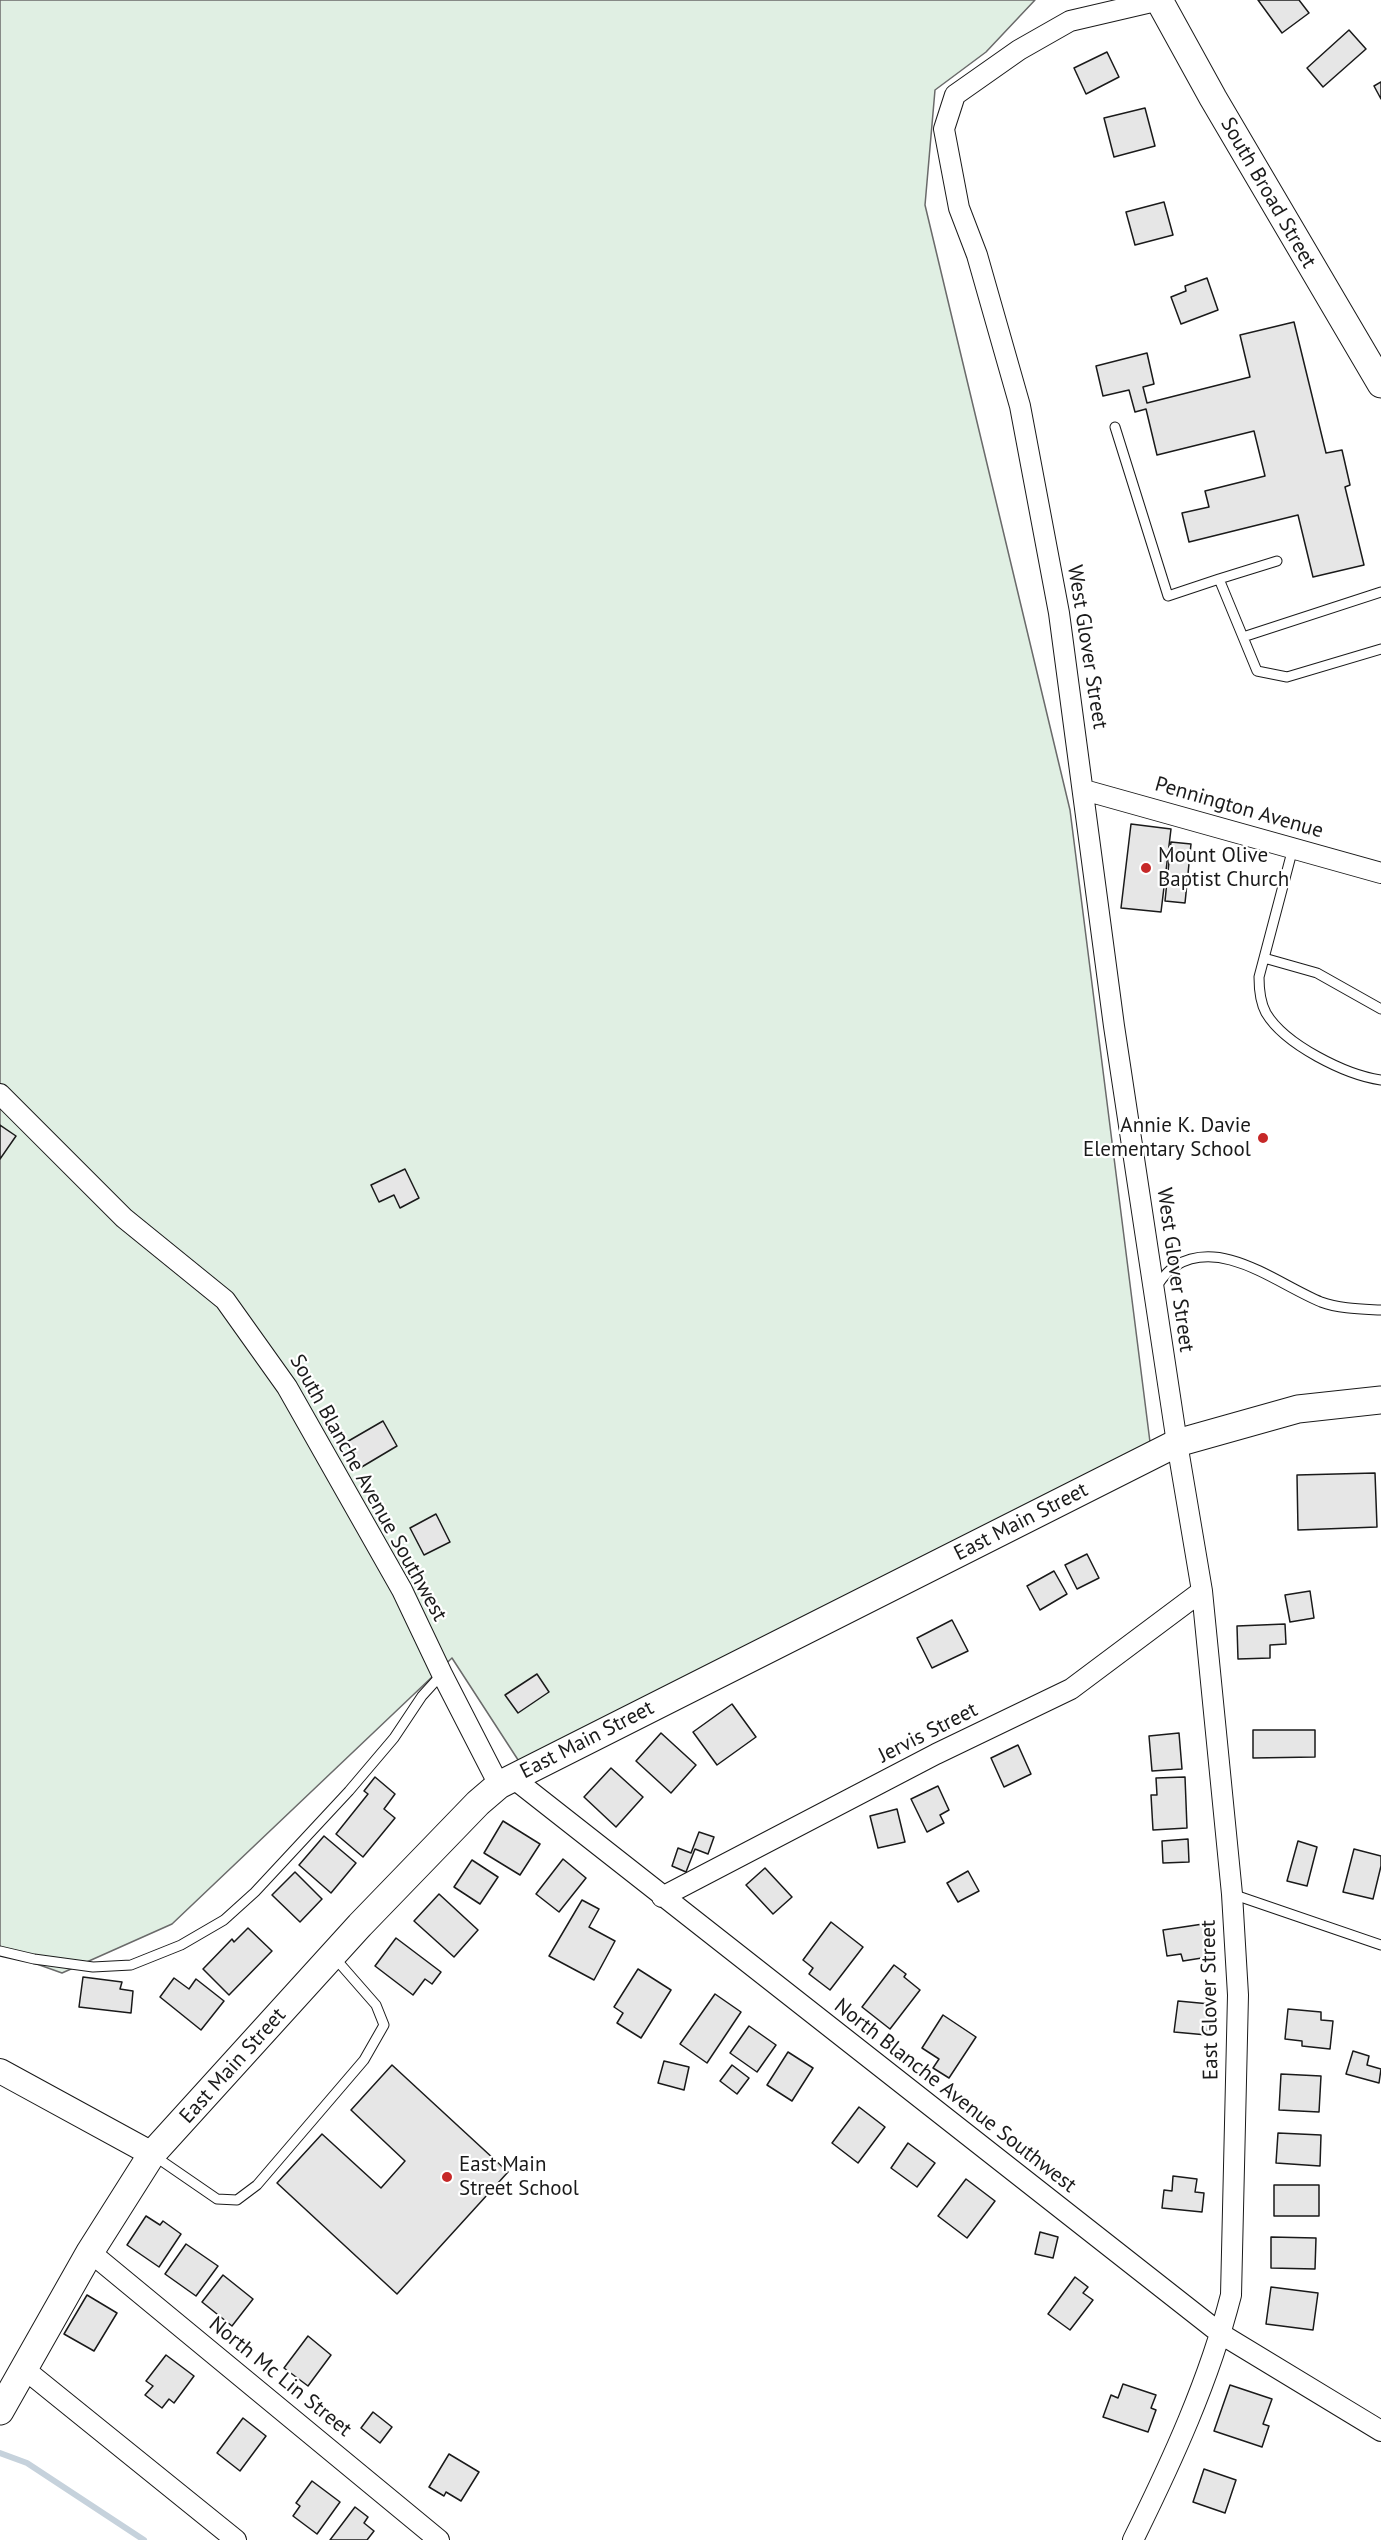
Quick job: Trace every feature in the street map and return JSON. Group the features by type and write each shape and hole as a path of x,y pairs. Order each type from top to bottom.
{"main road":[{"name":"South Broad Street","path":"1160,0 1219,109 1381,384"},
{"name":"East Main Street","path":"0,2411 90,2252 152,2154 332,1955 478,1803 506,1782 1177,1443 1298,1409 1381,1400"}],"street":[{"name":"West Glover Street","path":"1160,0 1070,21 1019,50 955,95 944,129 960,208 977,255 1020,406 1059,614 1114,1026 1177,1443"},
{"name":"Pennington Avenue","path":"1084,790 1381,873"},
{"name":"South Blanche Avenue Southwest","path":"0,1094 124,1218 225,1300 287,1387 402,1590 442,1674 506,1782"},
{"name":"East Glover Street","path":"1132,2540 1176,2452 1221,2334 1231,2295 1238,1995 1232,1894 1202,1591 1177,1443"},
{"name":"Jervis Street","path":"662,1897 936,1754 1071,1689 1202,1591"},
{"name":"North Blanche Avenue Southwest","path":"506,1782 662,1897 1221,2334 1381,2431"},
{"path":"0,2071 152,2154"},
{"name":"North Mc Lin Street","path":"90,2252 439,2540"},
{"path":"19,2374 236,2540"}],"lane":[{"path":"1115,427 1168,596 1277,561"},
{"path":"1219,579 1257,671 1287,678 1381,649"},
{"path":"1243,638 1381,592"},
{"path":"1293,848 1259,977 1259,995 1267,1014 1281,1030 1321,1058 1360,1077 1381,1080"},
{"path":"1264,958 1317,973 1381,1009"},
{"path":"1154,1289 1173,1267 1197,1257 1216,1257 1241,1264 1322,1302 1349,1308 1381,1310"},
{"path":"0,1951 34,1959 93,1967 131,1965 181,1946 224,1920 255,1892 349,1791 394,1738 422,1696 442,1674"},
{"path":"1232,1894 1381,1945"},
{"path":"152,2154 217,2199 237,2200 257,2185 364,2060 384,2025 376,2005 332,1955"}],"green space":[{"path":"0,0 1035,0 986,52 935,90 925,205 1070,810 1151,1450 522,1766 452,1658 172,1924 62,1973 0,1951"}],"building":[{"path":"1258,0 1299,0 1309,13 1282,33"},
{"path":"1349,30 1366,49 1323,87 1307,68"},
{"path":"1107,52 1119,77 1086,94 1074,68"},
{"path":"1381,82 1381,99 1374,86"},
{"path":"1145,108 1155,146 1114,157 1104,118"},
{"path":"1164,202 1173,235 1135,245 1126,212"},
{"path":"1207,278 1218,310 1181,324 1171,297 1186,291 1185,286"},
{"path":"1294,322 1326,453 1342,450 1350,485 1345,487 1364,565 1313,577 1298,515 1189,542 1182,513 1209,507 1205,491 1265,476 1254,431 1157,455 1146,409 1135,412 1129,390 1103,396 1096,366 1147,353 1154,384 1143,387 1147,403 1250,377 1240,335"},
{"name":"Mount Olive Baptist Church","path":"1131,824 1171,829 1161,912 1121,908"},
{"path":"1171,842 1191,844 1185,903 1165,901"},
{"path":"0,1125 16,1136 0,1159"},
{"path":"405,1169 419,1198 400,1208 394,1195 379,1202 371,1185"},
{"path":"383,1421 397,1446 360,1468 345,1443"},
{"path":"1375,1473 1377,1527 1298,1530 1297,1475"},
{"path":"436,1514 450,1542 424,1555 410,1528"},
{"path":"1087,1554 1099,1578 1077,1589 1065,1565"},
{"path":"1054,1571 1067,1594 1040,1610 1027,1586"},
{"path":"1310,1591 1314,1618 1290,1622 1285,1595"},
{"path":"952,1620 968,1651 932,1668 917,1638"},
{"path":"1285,1624 1286,1644 1270,1645 1270,1658 1238,1659 1237,1626"},
{"path":"537,1674 549,1692 518,1713 505,1695"},
{"path":"732,1704 756,1737 717,1765 693,1732"},
{"path":"1253,1730 1315,1730 1315,1757 1253,1758"},
{"path":"661,1733 696,1765 671,1793 636,1761"},
{"path":"1179,1733 1182,1769 1152,1771 1149,1736"},
{"path":"1018,1745 1031,1774 1004,1787 991,1758"},
{"path":"611,1768 643,1797 616,1827 584,1797"},
{"path":"375,1777 395,1794 384,1809 395,1818 363,1857 336,1834 368,1794 364,1791"},
{"path":"1185,1777 1187,1828 1153,1830 1151,1795 1157,1795 1156,1778"},
{"path":"938,1786 949,1810 940,1815 944,1823 927,1832 911,1799"},
{"path":"897,1809 905,1842 878,1848 870,1816"},
{"path":"503,1821 540,1844 520,1875 484,1853"},
{"path":"699,1832 714,1837 708,1854 695,1849 686,1872 672,1866 678,1848 691,1853"},
{"path":"324,1836 356,1863 331,1893 299,1865"},
{"path":"1188,1839 1189,1862 1163,1863 1162,1841"},
{"path":"1298,1841 1317,1847 1307,1886 1287,1881"},
{"path":"1354,1849 1381,1856 1381,1866 1373,1899 1343,1892"},
{"path":"563,1859 586,1878 559,1912 536,1894"},
{"path":"472,1860 498,1877 480,1904 454,1887"},
{"path":"765,1868 792,1897 773,1914 746,1885"},
{"path":"968,1871 979,1891 958,1902 947,1883"},
{"path":"295,1872 322,1899 300,1922 272,1895"},
{"path":"439,1894 478,1930 454,1957 414,1921"},
{"path":"582,1900 599,1909 589,1927 615,1941 594,1980 549,1956"},
{"path":"831,1922 863,1947 830,1990 809,1974 813,1968 803,1960"},
{"path":"1203,1924 1208,1957 1183,1961 1181,1954 1167,1956 1163,1930"},
{"path":"248,1928 272,1951 229,1995 203,1969 232,1939 234,1942"},
{"path":"396,1938 441,1972 432,1984 425,1979 413,1995 375,1966"},
{"path":"894,1965 906,1974 904,1977 920,1990 890,2029 862,2007"},
{"path":"638,1969 671,1990 641,2038 617,2023 623,2013 614,2007"},
{"path":"83,1977 122,1982 120,1989 133,1991 131,2013 79,2007"},
{"path":"174,1978 189,1989 196,1979 224,2001 201,2030 160,1997"},
{"path":"715,1994 741,2012 707,2063 680,2044"},
{"path":"1178,2001 1210,2004 1207,2035 1174,2032"},
{"path":"1288,2009 1321,2012 1321,2020 1333,2021 1330,2049 1302,2046 1302,2041 1285,2039"},
{"path":"943,2015 976,2037 949,2078 933,2068 939,2059 922,2048"},
{"path":"749,2026 776,2045 757,2072 730,2053"},
{"path":"1353,2051 1369,2056 1367,2065 1381,2069 1379,2083 1346,2074"},
{"path":"788,2052 813,2068 792,2101 767,2085"},
{"path":"664,2061 689,2067 684,2090 658,2083"},
{"name":"East Main Street School","path":"392,2065 508,2172 397,2294 277,2183 322,2134 381,2188 405,2161 351,2110"},
{"path":"732,2065 749,2078 737,2094 720,2081"},
{"path":"1281,2074 1321,2076 1319,2112 1279,2110"},
{"path":"859,2107 885,2127 858,2163 832,2143"},
{"path":"1278,2133 1321,2135 1320,2166 1276,2163"},
{"path":"908,2143 935,2163 917,2187 891,2168"},
{"path":"1173,2176 1197,2179 1195,2192 1204,2193 1202,2212 1162,2208 1164,2190 1172,2191"},
{"path":"966,2179 995,2201 967,2238 938,2216"},
{"path":"1274,2185 1319,2185 1319,2216 1274,2216"},
{"path":"146,2216 160,2225 163,2221 181,2234 159,2267 127,2245"},
{"path":"1040,2232 1058,2237 1053,2258 1035,2254"},
{"path":"1271,2237 1316,2238 1315,2269 1271,2268"},
{"path":"186,2244 218,2266 196,2296 165,2274"},
{"path":"223,2275 253,2299 232,2326 202,2302"},
{"path":"1075,2277 1088,2287 1083,2293 1093,2300 1070,2330 1048,2314"},
{"path":"1271,2287 1318,2293 1313,2330 1266,2324"},
{"path":"87,2295 117,2313 94,2351 64,2334"},
{"path":"308,2336 331,2355 308,2386 284,2368"},
{"path":"166,2355 194,2376 174,2403 169,2399 162,2408 145,2395 153,2386 146,2381"},
{"path":"1123,2384 1156,2395 1151,2408 1156,2410 1148,2432 1103,2417 1111,2395 1118,2398"},
{"path":"1230,2385 1272,2399 1263,2424 1269,2426 1262,2447 1214,2431"},
{"path":"373,2412 392,2427 380,2443 361,2428"},
{"path":"243,2418 266,2436 240,2471 217,2453"},
{"path":"449,2454 479,2472 461,2501 446,2492 444,2496 429,2487"},
{"path":"1204,2469 1236,2480 1225,2513 1193,2502"},
{"path":"312,2481 340,2502 317,2534 293,2516 300,2506 296,2503"},
{"path":"355,2507 368,2517 364,2523 374,2531 367,2540 330,2540"}],"waterway":[{"path":"0,2453 27,2463 144,2540"}],"place":[{"name":"Mount Olive Baptist Church","path":"1146,868"},
{"name":"Annie K. Davie Elementary School","path":"1263,1138"},
{"name":"East Main Street School","path":"447,2177"}]}
